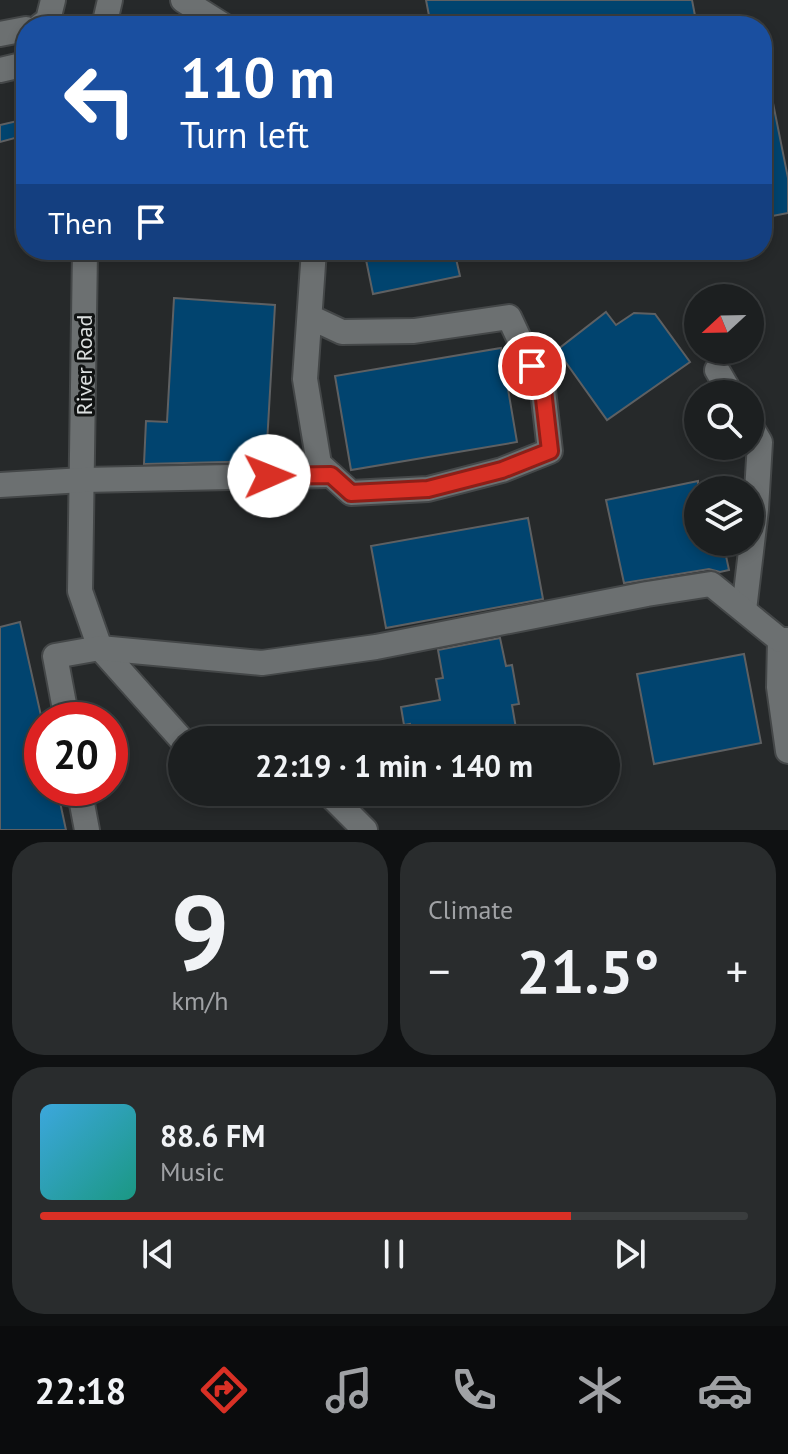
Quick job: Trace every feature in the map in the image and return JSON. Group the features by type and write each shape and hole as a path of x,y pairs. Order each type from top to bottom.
{"street":[{"path":"183,0 208,16"},
{"name":"River Road","path":"85,260 80,591 100,648"},
{"path":"310,317 342,332 357,332 414,331 509,317 543,390 550,451 502,470 428,489 351,493 319,464 305,379 313,260"},
{"path":"717,370 723,380"},
{"path":"744,610 759,460"},
{"path":"0,485 83,480 331,475"},
{"path":"64,702 55,656 100,648 262,663 376,647 711,584 784,640 779,687 788,751"},
{"path":"100,648 170,726"},
{"path":"82,806 87,830"},
{"path":"341,806 365,830"}],"building":[{"path":"426,0 692,0 695,16 429,16"},
{"path":"772,98 788,178 788,213 772,216"},
{"path":"16,121 16,138 0,142 0,125"},
{"path":"366,260 456,260 460,276 373,294"},
{"path":"174,298 275,305 266,461 144,464 146,421 167,422"},
{"path":"606,312 616,325 634,313 655,314 684,354 684,364 687,364 607,420 557,350"},
{"path":"501,348 517,442 351,470 335,376"},
{"path":"684,484 684,556 726,556 729,570 720,572 709,569 624,583 606,500"},
{"path":"528,518 543,599 386,628 371,546"},
{"path":"20,622 38,702 24,702 24,806 61,806 66,830 0,830 0,627"},
{"path":"500,638 506,666 512,665 519,704 512,705 516,726 404,725 401,707 440,700 436,679 443,678 438,650"},
{"path":"744,654 761,743 654,764 637,674"}],"route":[{"path":"269,476 331,475 351,493 428,489 502,470 550,451 543,390 532,366"}]}
